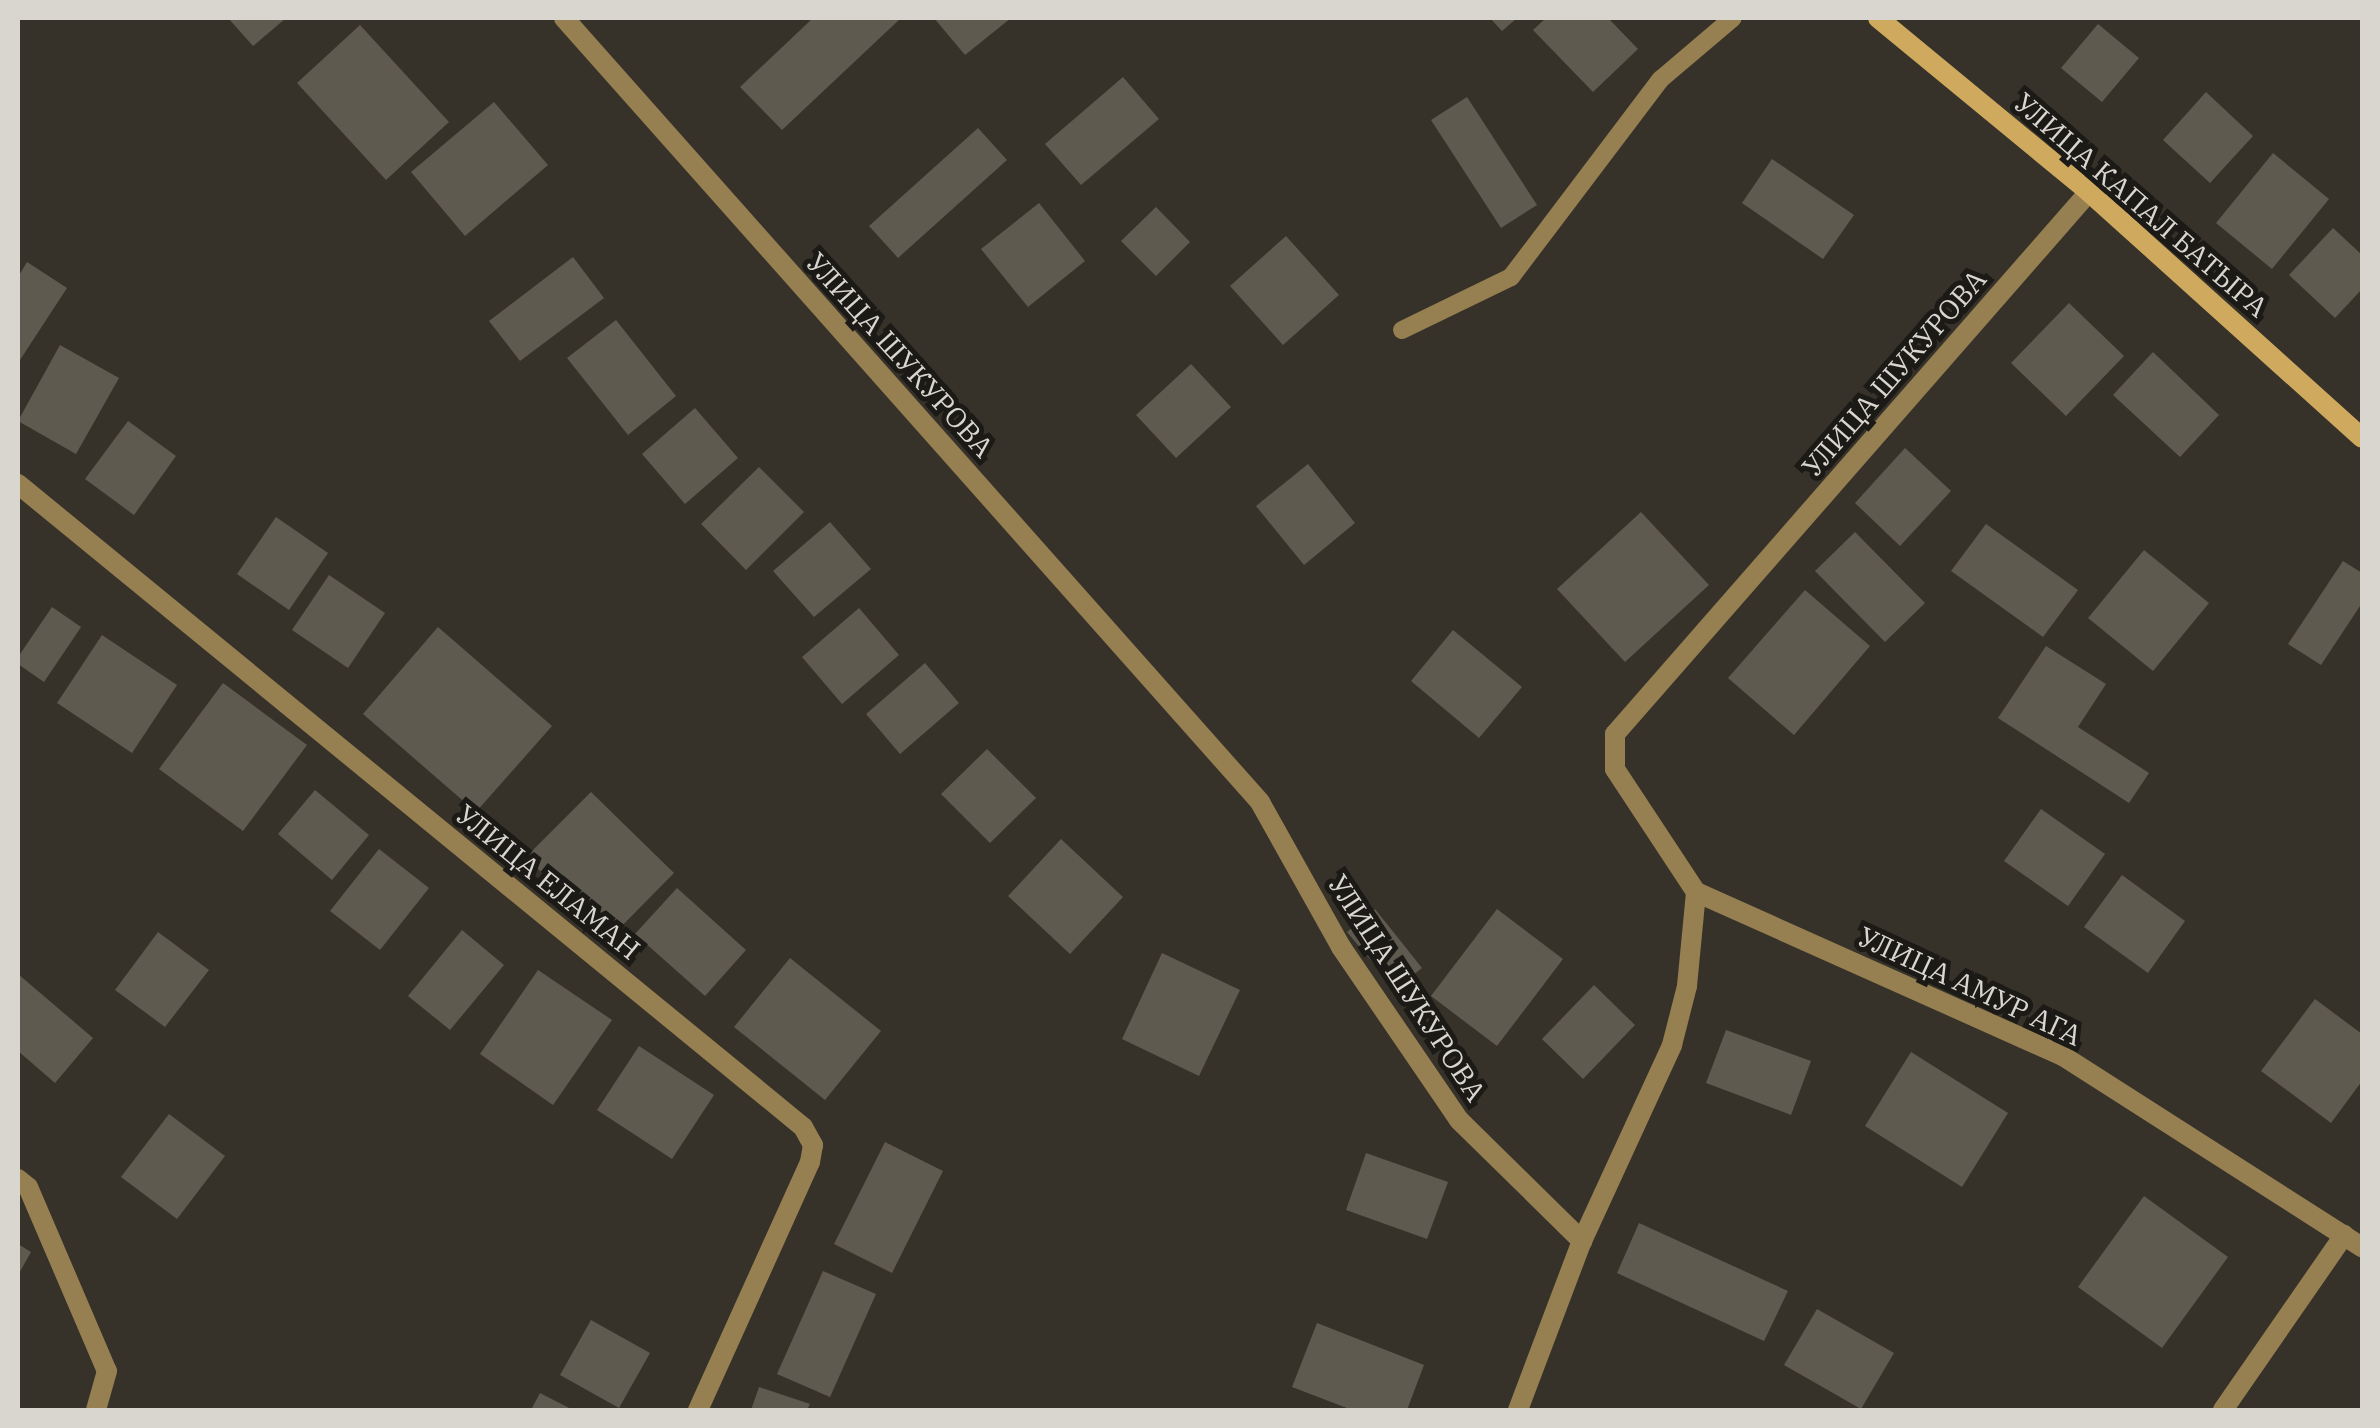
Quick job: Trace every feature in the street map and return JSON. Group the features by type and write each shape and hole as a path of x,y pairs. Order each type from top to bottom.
{"main road":[{"name":"УЛИЦА КАПАЛ БАТЫРА","path":"1878,18 2089,192 2362,438"}],"street":[{"name":"УЛИЦА ШУКУРОВА","path":"564,18 1260,802 1341,947 1459,1120 1582,1241"},
{"name":"УЛИЦА ШУКУРОВА","path":"1696,892 1615,769 1616,734 1625,718 2089,192"},
{"name":"УЛИЦА ЕЛАМАН","path":"18,484 803,1128 813,1145 810,1162 698,1410"},
{"path":"1518,1410 1582,1241 1672,1045 1687,986 1696,892"},
{"name":"УЛИЦА АМУР АГА","path":"1696,892 2063,1056 2353,1241"},
{"path":"18,1179 28,1187 107,1371 96,1410"},
{"path":"2223,1410 2353,1241"}],"lane":[{"path":"1402,330 1511,277 1661,79 1733,18"}],"building":[{"path":"228,18 286,18 253,46"},
{"path":"813,18 901,18 782,130 740,87"},
{"path":"934,18 1011,18 965,55"},
{"path":"1490,18 1517,18 1502,31"},
{"path":"1546,18 1608,18 1638,49 1593,92 1533,30"},
{"path":"2098,24 2139,58 2102,102 2061,68"},
{"path":"360,25 449,122 386,180 297,83"},
{"path":"1123,77 1159,119 1081,185 1045,144"},
{"path":"2206,92 2253,136 2210,183 2163,140"},
{"path":"1467,97 1537,205 1501,228 1431,120"},
{"path":"494,102 548,165 465,236 411,172"},
{"path":"978,128 1007,160 898,258 869,226"},
{"path":"2273,153 2329,199 2272,269 2216,223"},
{"path":"1772,159 1854,215 1823,259 1742,203"},
{"path":"1039,203 1085,261 1028,307 981,249"},
{"path":"1156,207 1190,242 1156,276 1121,241"},
{"path":"2333,228 2362,255 2362,289 2335,318 2289,275"},
{"path":"1286,236 1339,295 1283,345 1230,286"},
{"path":"573,257 604,298 520,361 489,321"},
{"path":"27,262 67,288 18,363 18,277"},
{"path":"2069,303 2124,356 2066,416 2011,363"},
{"path":"616,320 676,396 628,435 567,358"},
{"path":"60,345 119,378 76,454 18,421"},
{"path":"2153,352 2219,415 2180,457 2113,395"},
{"path":"1191,364 1231,407 1176,458 1136,415"},
{"path":"695,408 738,458 685,504 642,454"},
{"path":"128,421 176,456 134,515 85,479"},
{"path":"1905,448 1951,491 1900,546 1855,503"},
{"path":"1308,464 1355,523 1304,565 1256,506"},
{"path":"759,467 804,512 746,570 701,524"},
{"path":"1641,512 1709,585 1625,662 1557,589"},
{"path":"276,517 328,553 289,610 237,574"},
{"path":"830,522 871,569 814,617 773,571"},
{"path":"1986,524 2078,590 2043,637 1951,571"},
{"path":"1855,532 1925,603 1885,642 1815,571"},
{"path":"2144,550 2209,603 2153,671 2088,618"},
{"path":"2343,561 2362,573 2362,603 2321,665 2288,644"},
{"path":"329,575 385,613 348,668 292,630"},
{"path":"1805,590 1870,646 1794,735 1728,678"},
{"path":"52,607 81,627 44,682 18,664 18,657"},
{"path":"859,608 899,655 842,704 802,657"},
{"path":"438,627 552,726 476,812 363,714"},
{"path":"1453,630 1522,687 1479,738 1411,681"},
{"path":"102,635 177,685 132,753 57,703"},
{"path":"2046,646 2106,684 2078,727 2149,773 2129,803 1998,718"},
{"path":"925,663 959,703 900,754 866,714"},
{"path":"223,683 307,745 243,831 159,769"},
{"path":"987,749 1036,798 990,843 941,794"},
{"path":"315,790 369,835 332,880 278,834"},
{"path":"591,792 674,873 609,939 526,857"},
{"path":"2041,809 2105,854 2068,906 2004,861"},
{"path":"1061,839 1123,897 1070,954 1008,896"},
{"path":"379,849 429,888 380,950 330,911"},
{"path":"2122,875 2185,921 2148,973 2084,927"},
{"path":"677,888 746,950 705,996 635,934"},
{"path":"1375,909 1422,968 1395,989 1347,932"},
{"path":"1497,909 1563,959 1497,1046 1431,996"},
{"path":"462,930 504,965 450,1030 408,996"},
{"path":"158,932 209,970 165,1027 115,990"},
{"path":"1162,953 1240,990 1199,1076 1122,1039"},
{"path":"790,958 881,1031 825,1100 734,1027"},
{"path":"538,970 612,1020 553,1105 480,1054"},
{"path":"18,974 93,1038 55,1083 18,1051"},
{"path":"1594,985 1635,1025 1583,1079 1542,1039"},
{"path":"2315,999 2362,1034 2362,1081 2331,1123 2261,1071"},
{"path":"1726,1030 1811,1061 1791,1115 1706,1083"},
{"path":"639,1046 714,1095 672,1159 597,1110"},
{"path":"1911,1052 2008,1113 1962,1187 1865,1126"},
{"path":"169,1114 225,1156 177,1219 121,1177"},
{"path":"885,1142 943,1171 892,1273 834,1244"},
{"path":"1366,1153 1448,1182 1427,1239 1346,1210"},
{"path":"2144,1196 2228,1257 2162,1348 2078,1287"},
{"path":"1639,1223 1788,1291 1764,1341 1617,1273"},
{"path":"18,1244 31,1252 18,1275"},
{"path":"823,1271 876,1294 830,1397 777,1374"},
{"path":"1817,1309 1894,1353 1861,1409 1784,1365"},
{"path":"591,1320 650,1353 619,1408 560,1375"},
{"path":"1317,1323 1424,1365 1407,1410 1352,1410 1292,1387"},
{"path":"759,1387 810,1404 807,1410 751,1410"},
{"path":"540,1393 573,1410 531,1410"}]}
